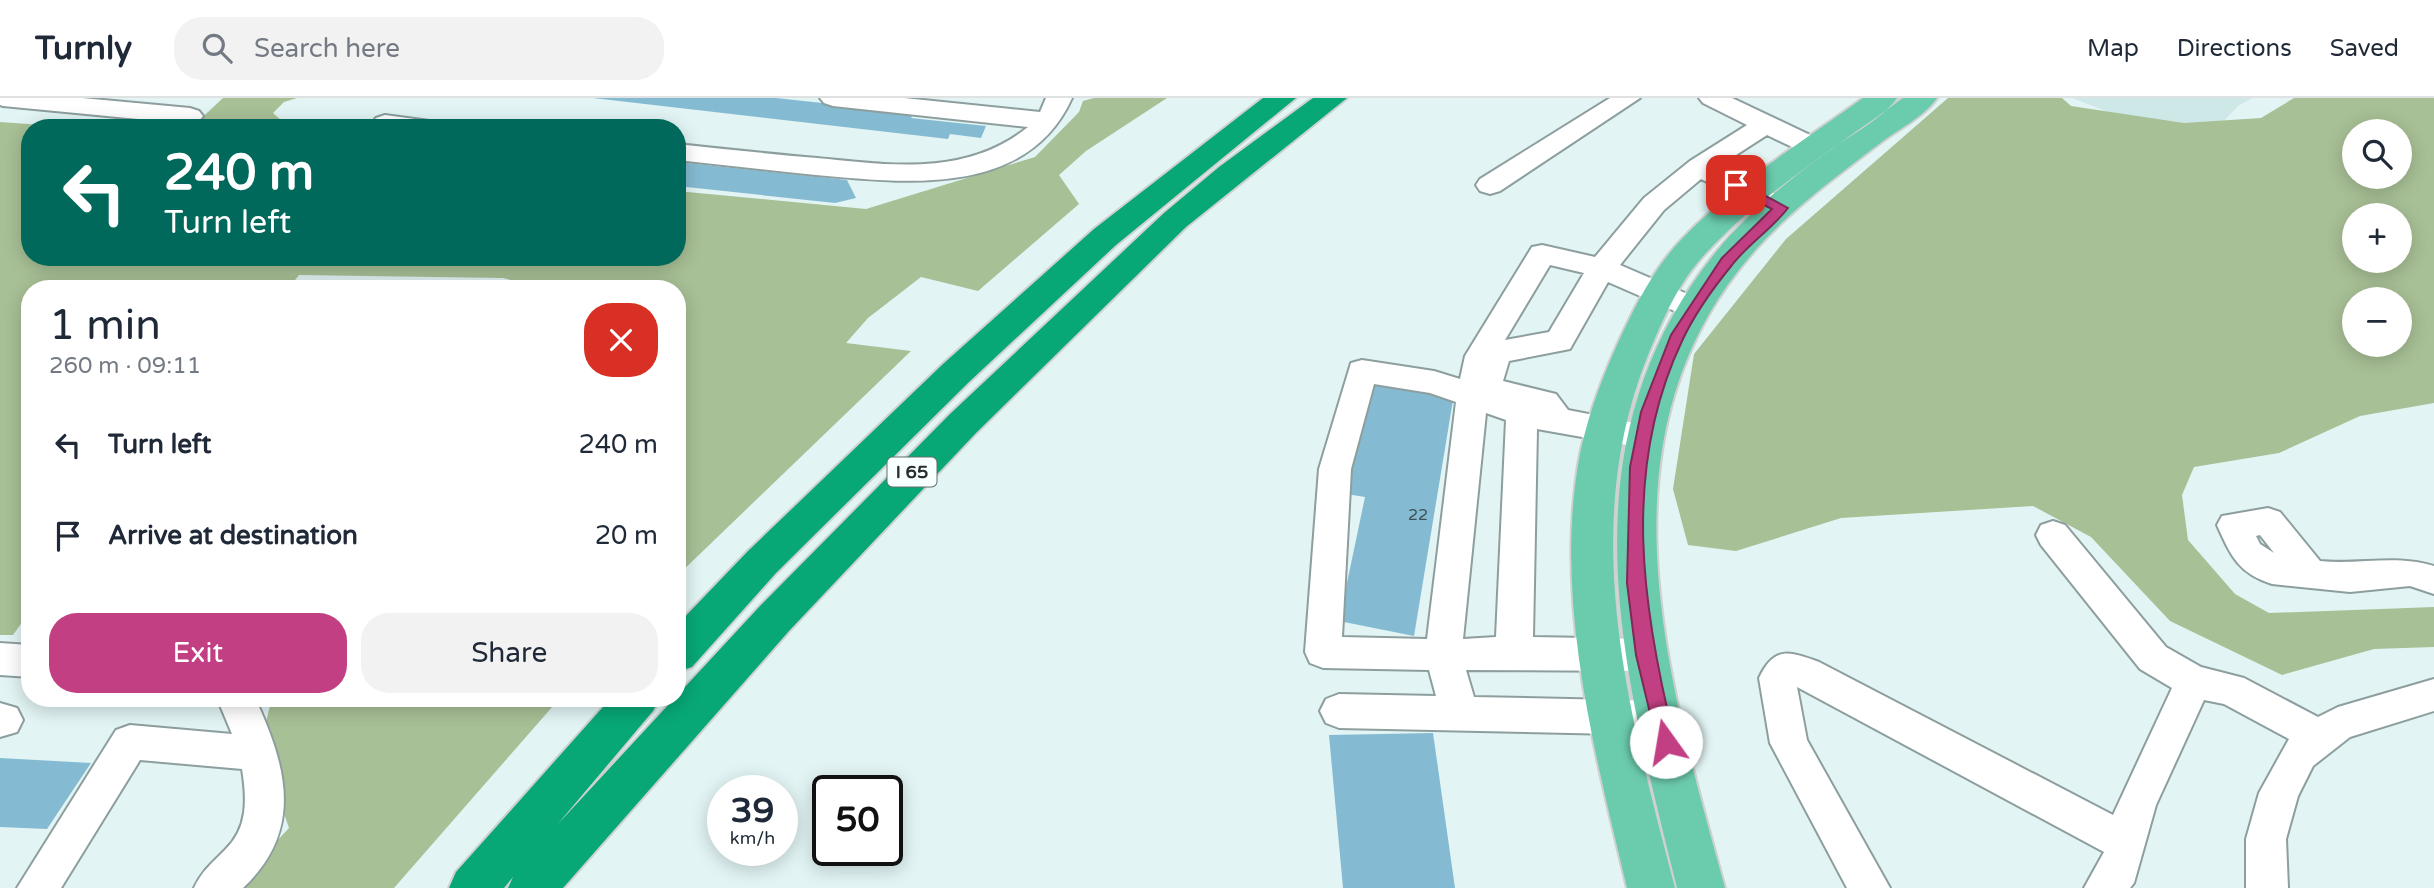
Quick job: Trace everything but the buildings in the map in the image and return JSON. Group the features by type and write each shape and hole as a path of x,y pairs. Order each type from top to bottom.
{"highway":[{"name":"I 65","path":"686,644 762,562 966,364 1105,237 1281,98"},
{"name":"I 65","path":"532,888 804,583 922,462 1153,239 1199,199 1332,98"},
{"path":"474,888 630,707"}],"main road":[{"path":"1828,154 1882,98"},
{"path":"1651,888 1603,679 1603,654 1592,564 1595,479 1625,431 1648,412 1671,351 1768,201 1828,154 1922,98"},
{"path":"1702,888 1645,655 1635,583 1638,467 1613,396 1658,292 1699,241 1724,217 1768,201"}],"street":[{"path":"3,98 51,99 190,116"},
{"path":"833,98 1053,110"},
{"path":"1490,185 1627,98"},
{"path":"1712,98 1828,154"},
{"path":"686,153 914,175 994,160 1033,138 1053,110"},
{"path":"1699,167 1766,124"},
{"path":"1699,167 1768,201"},
{"path":"1460,715 1443,656 1472,396 1480,356 1542,254 1602,268 1559,341 1497,352 1487,381 1490,389 1498,393 1545,402 1557,419"},
{"path":"1625,431 1522,414 1434,382 1362,371 1335,469 1323,652 1443,656 1514,652 1645,655"},
{"path":"1514,652 1522,414"},
{"path":"2053,535 2153,658 2194,682 2231,689 2320,737"},
{"path":"2310,573 2350,578 2426,571"},
{"path":"1869,888 1789,743 1777,678 1785,668 1806,673 2127,843"},
{"path":"2105,888 2120,869 2136,804 2194,682"},
{"path":"2267,888 2266,839 2279,793 2299,754 2338,724 2434,695"},
{"path":"215,888 258,842 268,804 251,728 240,707"},
{"path":"1339,710 1661,718"},
{"path":"38,888 130,742 256,753"}],"lane":[{"path":"1696,309 1602,268 1654,204 1699,167"},
{"path":"1499,323 1559,341"}],"shaded area":[{"path":"2072,98 2252,98 2238,106 2215,130 2205,149"}],"green space":[{"path":"223,98 297,98 284,102 273,113 280,119 201,119"},
{"path":"1094,98 1167,98 1086,151 1059,175 1079,204 978,291 921,277 868,318 846,343 911,351 686,567 686,280 511,280 299,275 295,280 21,280 21,624 13,635 0,635 0,122 21,123 21,266 686,266 686,192 866,209 1035,157 1079,112 1083,101"},
{"path":"1948,98 2062,98 2071,106 2184,123 2261,118 2294,98 2434,98 2434,403 2360,416 2279,453 2194,467 2182,495 2188,540 2235,594 2269,613 2434,607 2434,647 2374,649 2282,675 2170,621 2091,537 2033,506 1841,518 1736,551 1688,545 1673,489 1694,354 1786,239"},
{"path":"270,707 552,707 394,888 233,888 289,828 260,745"}],"route":[{"path":"1666,742 1645,655 1635,583 1638,467 1648,412 1676,339 1727,261 1781,208 1736,185"}]}
